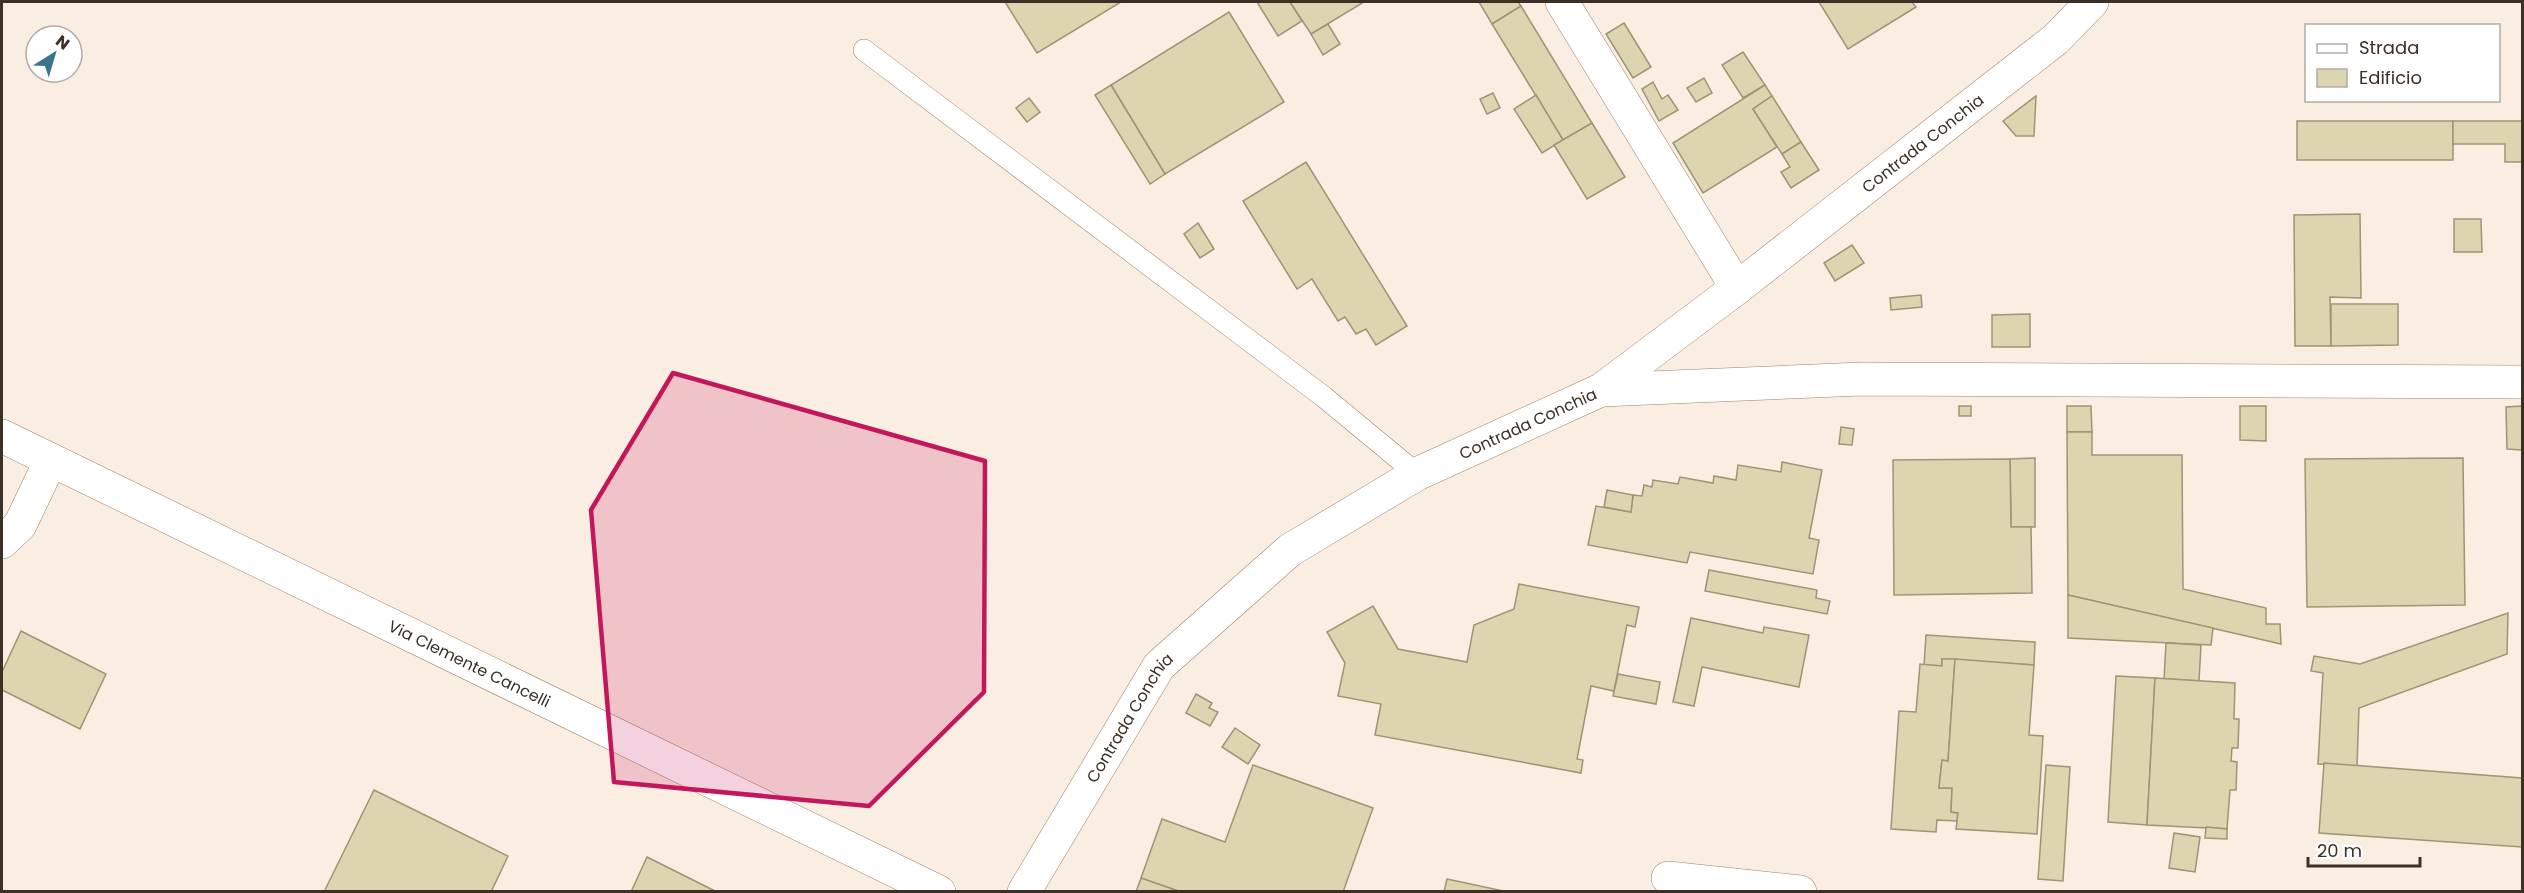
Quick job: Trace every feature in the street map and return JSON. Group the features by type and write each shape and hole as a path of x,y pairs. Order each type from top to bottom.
{"street":[{"path":"1562,2 1737,288"},
{"name":"Contrada Conchia","path":"1024,891 1159,666 1290,550 1417,474 1601,390 1737,288 2056,39 2092,2"},
{"path":"1601,390 1862,379 2523,382"},
{"name":"Via Clemente Cancelli","path":"2,436 50,462 939,891"},
{"path":"2,542 20,525 50,462"},
{"path":"1668,878 1800,891"}],"lane":[{"path":"864,50 1324,397 1417,474"}],"highlighted area":[{"path":"673,373 985,461 984,692 869,806 614,782 591,510"}],"building":[{"path":"1005,2 1121,2 1037,53"},
{"path":"1257,2 1290,2 1302,21 1278,36"},
{"path":"1290,2 1364,2 1311,34"},
{"path":"1479,2 1518,2 1521,6 1492,24"},
{"path":"1819,2 1912,2 1916,7 1848,49"},
{"path":"1521,6 1592,123 1563,140 1492,24"},
{"path":"1229,12 1284,102 1165,174 1111,85"},
{"path":"1624,23 1651,67 1633,78 1606,34"},
{"path":"1328,24 1340,44 1323,55 1311,34"},
{"path":"1743,52 1765,85 1743,98 1722,65"},
{"path":"1704,78 1712,93 1696,102 1687,88"},
{"path":"1653,82 1662,99 1668,95 1678,110 1659,121 1642,89"},
{"path":"1111,85 1165,174 1150,184 1095,95"},
{"path":"1765,85 1772,96 1753,109 1777,147 1703,193 1673,143"},
{"path":"1493,93 1500,108 1487,114 1480,99"},
{"path":"1536,95 1563,140 1542,153 1514,109"},
{"path":"1772,96 1801,142 1782,154 1753,109"},
{"path":"2036,96 2034,136 2016,136 2003,121"},
{"path":"1029,98 1040,112 1027,122 1016,108"},
{"path":"2297,121 2453,121 2453,160 2297,160"},
{"path":"2453,121 2522,121 2522,162 2505,162 2505,144 2453,144"},
{"path":"1592,123 1625,177 1587,199 1554,145"},
{"path":"1801,142 1819,170 1791,188 1781,172 1790,167 1782,154"},
{"path":"1306,162 1407,326 1376,345 1366,329 1356,334 1345,317 1338,321 1312,279 1297,289 1243,201"},
{"path":"2360,214 2361,298 2330,297 2331,346 2295,346 2294,215"},
{"path":"2454,219 2481,219 2482,252 2454,252"},
{"path":"1198,223 1214,249 1200,258 1184,234"},
{"path":"1852,245 1864,263 1835,281 1824,263"},
{"path":"1921,295 1922,307 1891,310 1890,298"},
{"path":"2331,304 2398,304 2398,345 2331,346"},
{"path":"2030,314 2030,347 1992,347 1992,315"},
{"path":"1959,406 1971,406 1971,416 1959,416"},
{"path":"2067,406 2091,406 2092,432 2067,432"},
{"path":"2240,406 2266,406 2266,441 2240,440"},
{"path":"2522,406 2522,450 2507,449 2506,407"},
{"path":"1841,427 1854,429 1852,445 1839,444"},
{"path":"2067,432 2092,432 2092,455 2182,455 2183,589 2266,608 2266,624 2280,624 2281,644 2068,595"},
{"path":"2035,458 2035,527 2011,527 2010,459"},
{"path":"2463,458 2465,605 2307,607 2305,459"},
{"path":"2010,459 2011,527 2031,527 2032,593 1894,595 1893,460"},
{"path":"1782,462 1822,470 1809,538 1819,540 1813,574 1690,552 1687,563 1588,545 1596,506 1631,512 1633,495 1642,496 1644,485 1652,487 1653,480 1678,484 1680,477 1713,483 1714,476 1736,480 1738,465 1781,472"},
{"path":"1607,490 1633,495 1631,512 1604,507"},
{"path":"1709,570 1817,590 1816,598 1830,601 1827,614 1705,591"},
{"path":"1519,584 1639,607 1635,627 1627,625 1614,691 1591,686 1577,759 1583,760 1581,773 1375,735 1381,704 1338,696 1345,663 1327,632 1373,606 1398,649 1467,662 1474,625 1514,609"},
{"path":"2068,595 2213,628 2211,645 2068,638"},
{"path":"2508,613 2507,654 2359,708 2357,766 2318,764 2323,673 2311,671 2314,656 2360,664"},
{"path":"1691,618 1763,633 1764,627 1809,635 1799,687 1702,667 1694,706 1673,702"},
{"path":"21,631 106,674 80,729 2,690 2,672"},
{"path":"1926,635 2035,642 2034,665 1942,659 1942,666 1924,665"},
{"path":"2166,643 2201,645 2199,681 2164,679"},
{"path":"1942,659 1955,659 1948,761 1942,760 1939,788 1952,788 1951,812 1958,813 1957,821 1937,820 1936,832 1891,829 1899,711 1916,712 1920,664 1942,666"},
{"path":"1955,659 2034,665 2029,735 2043,736 2037,834 1956,829 1958,813 1951,812 1952,788 1939,788 1942,760 1948,761"},
{"path":"1618,674 1660,682 1656,704 1613,696"},
{"path":"2116,676 2155,678 2147,825 2108,822"},
{"path":"2155,678 2235,683 2234,719 2239,719 2238,748 2232,748 2231,761 2237,762 2236,790 2230,790 2227,829 2147,825"},
{"path":"1196,694 1212,703 1209,708 1218,712 1210,726 1186,713"},
{"path":"1235,728 1260,745 1248,764 1222,747"},
{"path":"2324,763 2522,778 2522,847 2319,833"},
{"path":"1253,765 1373,808 1343,892 1181,892 1141,878 1162,819 1225,842"},
{"path":"2046,765 2070,767 2063,881 2038,879"},
{"path":"374,790 508,856 491,892 324,892"},
{"path":"2206,827 2227,829 2227,839 2205,838"},
{"path":"2174,833 2200,837 2195,872 2169,868"},
{"path":"647,857 717,892 631,892"},
{"path":"1141,878 1181,892 1136,892"},
{"path":"1447,879 1508,892 1444,892"}]}
